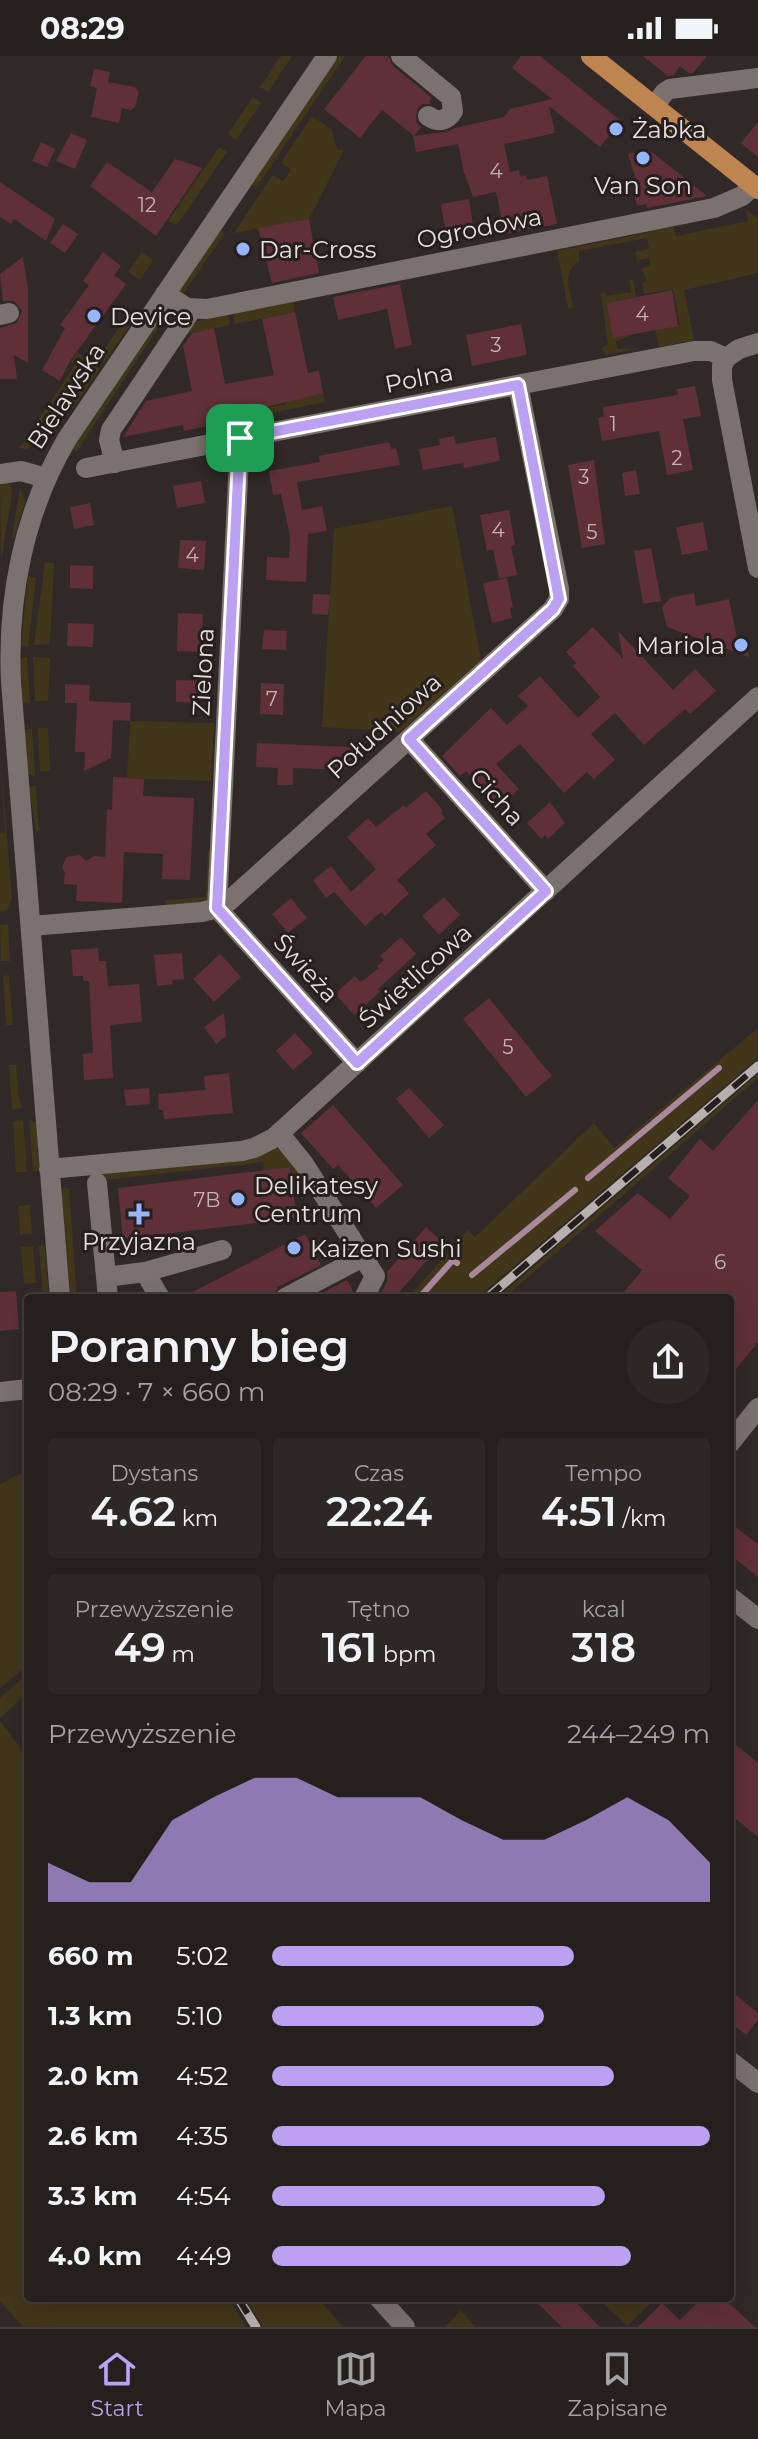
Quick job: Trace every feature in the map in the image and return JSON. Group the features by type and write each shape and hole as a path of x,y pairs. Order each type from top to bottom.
{"main road":[{"path":"591,56 756,188"}],"street":[{"name":"Bielawska","path":"60,1294 5,638 21,556 46,478 67,439 327,56"},
{"path":"401,56 451,97 453,111 445,119 439,121 428,116"},
{"path":"654,106 670,89 758,78"},
{"name":"Ogrodowa","path":"192,309 207,309 714,208 756,188"},
{"path":"115,463 109,440 111,430 192,309 165,294"},
{"path":"758,343 743,347 726,358 722,366 722,380 758,568"},
{"name":"Polna","path":"86,468 694,351 711,351 726,358"},
{"name":"Południowa","path":"217,908 553,609 559,599 518,385"},
{"name":"Zielona","path":"217,908 240,438"},
{"path":"0,474 21,471 46,478"},
{"name":"Świetlicowa","path":"49,1169 242,1151 265,1143 758,697"},
{"name":"Cicha","path":"409,739 546,891"},
{"path":"31,926 202,912 217,908"},
{"name":"Świeża","path":"217,908 357,1063"},
{"path":"279,1133 304,1164 375,1276 366,1294"},
{"path":"97,1183 108,1294"},
{"path":"106,1277 145,1272 222,1250"},
{"path":"293,1294 363,1257"},
{"path":"145,1272 158,1294"},
{"path":"0,1392 24,1389"},
{"path":"734,1438 758,1408"},
{"path":"734,1600 758,1619"},
{"path":"734,2064 758,2083"},
{"path":"383,2302 405,2327"}],"shaded area":[{"path":"281,56 292,56 268,92 260,87"},
{"path":"339,56 345,56 257,187 252,184"},
{"path":"253,97 261,103 236,140 228,134"},
{"path":"312,116 332,130 337,150 344,150 309,219 234,233 272,175 283,181 291,170 281,162"},
{"path":"219,147 227,152 177,225 168,221"},
{"path":"746,210 758,217 758,273 684,290 694,340 659,347 655,330 680,325 673,289 644,294 642,283 647,281 641,269 651,265 649,258 637,260 635,252 649,249 647,238 579,251 579,262 568,276 573,307 568,308 557,251 651,232 651,228 673,223 676,236 748,221"},
{"path":"220,230 225,233 182,296 179,292"},
{"path":"142,252 153,260 140,280 128,272"},
{"path":"633,279 636,297 607,303 637,333 616,341 617,349 639,348 607,355 601,348 608,345 601,294 605,291 606,296 631,292 629,280"},
{"path":"304,299 294,303 295,312 235,324 233,314"},
{"path":"168,307 174,309 168,313 77,451 73,449"},
{"path":"228,315 230,325 181,335 188,323"},
{"path":"123,322 129,327 104,362 98,358"},
{"path":"77,352 88,360 27,450 17,447 21,446 70,373 75,364 71,362"},
{"path":"94,364 100,369 52,437 47,434"},
{"path":"323,393 325,402 266,414 265,408 286,404 286,400"},
{"path":"0,482 11,483 12,493 1,561"},
{"path":"20,487 25,502 12,538"},
{"path":"452,506 481,660 400,732 322,727 334,529"},
{"path":"45,562 54,563 50,644 34,645"},
{"path":"28,576 36,578 28,648 21,644"},
{"path":"27,657 30,704 23,703 20,660"},
{"path":"33,657 50,658 48,701 35,701"},
{"path":"130,721 214,723 211,781 127,778"},
{"path":"38,728 48,728 50,771 40,771"},
{"path":"32,729 35,776 28,774 24,731"},
{"path":"0,753 12,899 6,911 0,912 0,833 5,832"},
{"path":"36,786 39,831 36,831 29,788"},
{"path":"208,851 213,851 208,900 204,904 166,905 165,900 206,897"},
{"path":"8,924 10,961 1,961 0,925"},
{"path":"9,975 13,1025 6,1025 3,976"},
{"path":"758,1028 758,1058 482,1294 412,1294 468,1230 475,1237 594,1123 614,1148"},
{"path":"9,1065 16,1065 19,1099 23,1108 12,1109"},
{"path":"758,1074 758,1078 509,1294 502,1294"},
{"path":"23,1120 27,1172 16,1172 13,1121"},
{"path":"29,1120 36,1122 37,1171 33,1171"},
{"path":"276,1148 292,1158 311,1189 294,1193 291,1167 263,1170 264,1162 103,1180 102,1173 263,1154"},
{"path":"64,1187 69,1189 77,1294 69,1294 61,1196"},
{"path":"30,1205 32,1234 20,1235 18,1206"},
{"path":"33,1246 36,1283 24,1284 21,1247"},
{"path":"39,1246 45,1247 49,1294 43,1294"},
{"path":"24,1472 24,1668 0,1688 0,1484"},
{"path":"24,1677 24,1697 0,1718 0,1698"},
{"path":"0,1721 24,1752 24,2302 230,2302 246,2327 23,2327 0,2301"},
{"path":"247,2302 321,2302 343,2327 263,2327"},
{"path":"602,2302 652,2302 627,2326"},
{"path":"461,2310 475,2327 445,2327"}],"building":[{"path":"366,56 388,56 393,66 432,98 431,104 422,104 417,110 416,122 421,127 414,136 382,110 360,138 324,109"},
{"path":"521,56 540,56 621,121 600,147 549,106 555,133 504,144 510,172 519,170 520,177 526,175 527,180 547,176 557,224 505,234 496,192 473,197 458,144 416,152 413,136 446,132 504,117 510,109 552,99 512,68"},
{"path":"643,56 707,56 693,73 680,66 674,75 668,76"},
{"path":"94,69 110,72 108,82 135,87 139,92 135,107 131,110 122,108 119,123 91,117 97,88 90,86"},
{"path":"758,122 758,157 741,143"},
{"path":"71,133 87,140 75,169 56,161"},
{"path":"41,142 55,149 47,167 32,161"},
{"path":"649,150 707,196 647,208 646,204 637,206 631,180 636,180 628,154"},
{"path":"175,159 202,168 156,236 90,186 107,162 152,192"},
{"path":"0,182 55,219 46,241 14,219 11,224 0,217"},
{"path":"469,199 473,225 445,229 441,204"},
{"path":"309,219 319,273 272,283 258,228"},
{"path":"63,224 78,234 65,253 50,243"},
{"path":"103,252 121,266 114,275 126,284 70,361 60,381 42,370 65,328 60,325 89,285 83,281"},
{"path":"23,257 28,289 28,363 14,355 17,379 0,379 0,328 17,323 22,311 14,301 3,301 0,274"},
{"path":"400,284 412,345 395,349 387,309 338,320 333,297"},
{"path":"672,290 678,326 613,338 607,303"},
{"path":"295,312 308,373 319,371 323,393 246,412 247,418 184,431 183,425 123,437 146,401 192,391 183,346 192,333 214,328 225,384 274,375 262,319"},
{"path":"521,324 527,355 472,366 466,335"},
{"path":"695,386 701,416 683,419 693,470 667,475 659,431 602,441 598,418 604,417 603,407 678,395 677,389"},
{"path":"454,436 456,444 496,437 500,461 464,468 463,463 423,470 419,449 440,445 439,439"},
{"path":"389,442 391,449 396,448 400,465 297,482 302,510 322,506 327,531 308,534 306,582 266,580 267,557 289,558 290,536 281,494 273,495 269,471 320,462 319,456"},
{"path":"594,460 605,544 582,548 568,465"},
{"path":"636,470 640,494 625,496 622,473"},
{"path":"201,481 205,503 177,508 173,486"},
{"path":"90,503 94,525 74,529 70,507"},
{"path":"509,510 515,545 511,546 517,575 499,579 493,549 487,551 480,515"},
{"path":"703,522 708,550 682,555 676,527"},
{"path":"180,540 206,541 204,570 178,568"},
{"path":"651,548 661,601 643,604 634,551"},
{"path":"70,565 93,566 93,589 70,588"},
{"path":"507,578 512,618 492,623 483,583"},
{"path":"694,593 696,606 729,599 737,638 745,636 749,657 667,627 662,607 670,598"},
{"path":"313,594 330,595 328,615 312,614"},
{"path":"178,613 203,614 201,652 177,651"},
{"path":"68,623 94,624 93,647 67,646"},
{"path":"593,627 623,659 618,631 673,690 695,669 716,691 690,714 685,709 644,745 615,713 591,734 615,760 594,779 587,772 564,793 520,744 496,764 519,789 499,808 466,771 460,776 442,756 491,708 507,725 528,706 518,696 540,676 578,718 600,697 573,666 576,663 566,652"},
{"path":"264,630 287,631 286,650 262,649"},
{"path":"176,680 200,681 199,703 176,702"},
{"path":"261,683 284,684 283,715 260,714"},
{"path":"65,684 90,685 89,701 131,703 130,721 113,720 111,758 84,771 85,752 75,752 77,703 65,703"},
{"path":"257,743 351,747 350,764 344,770 293,768 293,785 277,785 278,768 256,767"},
{"path":"113,777 144,779 143,796 194,798 190,880 162,879 163,854 124,852 122,903 76,901 77,885 64,884 65,872 62,868 66,857 80,855 86,861 94,856 105,857 107,809 112,810"},
{"path":"426,791 445,818 426,834 436,845 397,880 409,893 385,916 381,912 365,926 334,892 326,898 313,880 331,866 351,892 376,869 347,837 368,818 376,827"},
{"path":"550,802 565,823 548,839 545,835 541,839 527,823"},
{"path":"444,897 460,915 439,935 422,916"},
{"path":"291,898 307,918 288,933 272,914"},
{"path":"401,937 416,954 354,1015 338,997 338,991 355,976 361,982 379,968 377,966 384,960 380,956"},
{"path":"98,948 99,961 106,961 108,986 139,984 142,1022 110,1025 113,1078 84,1080 83,1054 93,1053 89,981 83,981 83,976 73,976 71,950"},
{"path":"182,953 184,979 157,986 154,955"},
{"path":"220,954 241,977 214,1002 193,979"},
{"path":"489,998 552,1076 526,1097 463,1019"},
{"path":"224,1013 226,1036 216,1044 204,1027"},
{"path":"295,1033 313,1053 293,1070 276,1051"},
{"path":"229,1073 233,1113 164,1119 163,1110 159,1110 158,1094 205,1090 204,1076"},
{"path":"149,1088 150,1104 126,1106 124,1090"},
{"path":"409,1088 444,1125 429,1138 396,1099"},
{"path":"758,1100 758,1342 734,1371 734,1294 622,1294 642,1270 595,1231 638,1193 670,1219 690,1196 668,1178 700,1139 713,1151"},
{"path":"333,1105 403,1185 376,1208 338,1165 333,1169 301,1133"},
{"path":"290,1167 297,1218 123,1239 118,1188"},
{"path":"426,1227 443,1242 398,1294 381,1294 387,1281 387,1272"},
{"path":"305,1234 321,1265 278,1287 274,1294 189,1294"},
{"path":"347,1280 353,1291 352,1294 321,1294"},
{"path":"16,1291 19,1329 0,1331 0,1292"},
{"path":"734,1526 758,1544 758,1577 734,1558"},
{"path":"734,1743 758,1763 758,1837 734,1817"},
{"path":"736,1995 758,2013 758,2020 746,2035 734,2025"},
{"path":"536,2302 575,2302 600,2327 562,2327"},
{"path":"698,2302 727,2302 755,2327 638,2327 662,2303 680,2320"}],"waterway":[{"path":"588,1178 719,1068"},
{"path":"472,1275 575,1190"},
{"path":"423,1294 453,1260 457,1263"}],"railway":[{"path":"492,1294 758,1066"},
{"path":"240,2302 256,2327"}],"place":[{"name":"Żabka","path":"616,129"},
{"name":"Van Son","path":"643,158"},
{"name":"Dar-Cross","path":"243,249"},
{"name":"Device","path":"94,316"},
{"name":"Mariola","path":"741,645"},
{"name":"Delikatesy Centrum","path":"238,1199"},
{"name":"Przyjazna","path":"139,1214"},
{"name":"Kaizen Sushi","path":"294,1248"}],"route":[{"path":"518,385 559,589 559,599 553,609 409,739 546,891 357,1063 217,908 240,438 518,385"}]}
